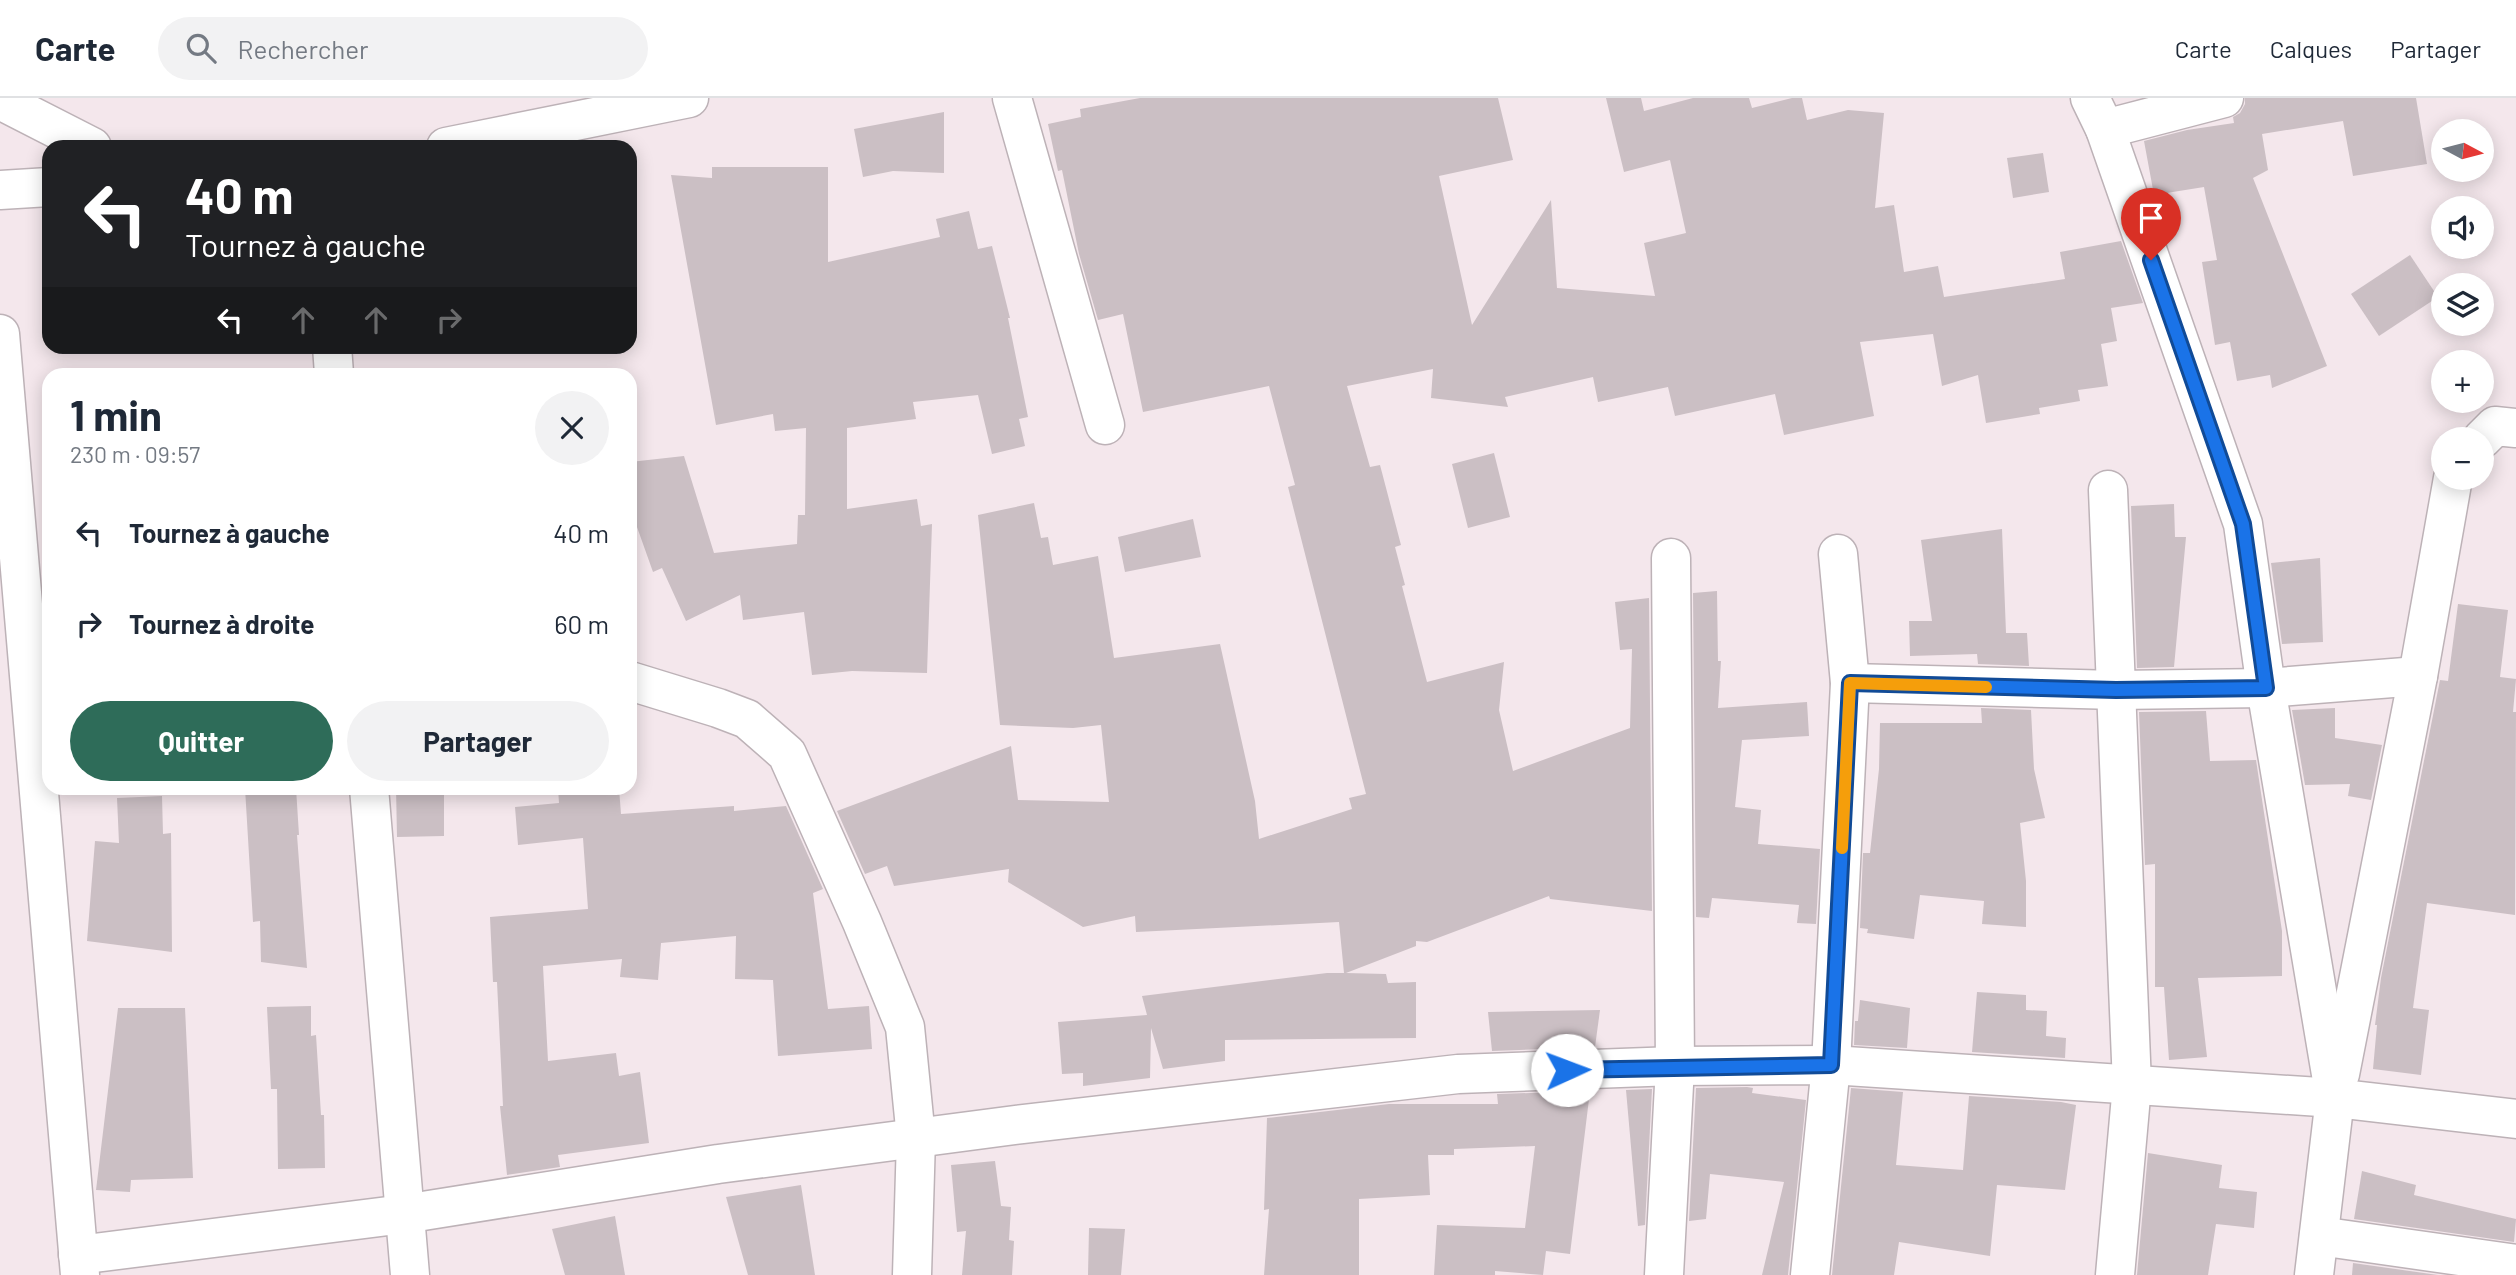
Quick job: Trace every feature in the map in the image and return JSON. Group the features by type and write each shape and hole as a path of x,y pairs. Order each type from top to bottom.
{"street":[{"path":"481,140 689,98"},
{"path":"1012,98 1105,425"},
{"path":"2224,98 2097,113 2243,524 2266,688 2336,1098"},
{"path":"0,100 78,140"},
{"path":"0,190 42,187"},
{"path":"0,334 41,731"},
{"path":"2494,427 2516,428"},
{"path":"2108,490 2132,1085 2115,1275"},
{"path":"2314,1275 2336,1098 2418,676 2451,490"},
{"path":"1810,1275 1831,1065 1850,683 1838,554"},
{"path":"1664,1275 1675,1066 1671,558"},
{"path":"1850,683 2116,690 2266,688 2418,676"},
{"path":"637,683 747,719 788,754 905,1027 916,1138 912,1275"},
{"path":"46,795 79,1265 718,1164 1458,1074 1675,1066 1831,1065 2336,1098 2516,1119"},
{"path":"370,795 410,1275"},
{"path":"2319,1236 2516,1264"}],"building":[{"path":"1140,98 1498,98 1513,160 1439,176 1472,325 1551,200 1557,288 1655,296 1644,243 1686,233 1670,160 1624,172 1606,98 1641,98 1644,111 1693,98 1749,98 1752,108 1802,98 1807,120 1848,110 1884,113 1875,208 1894,205 1904,272 1938,266 1944,297 2065,279 2060,252 2121,241 2143,303 2111,308 2117,341 2101,344 2108,386 2078,390 2080,401 2039,408 2040,414 1986,423 1978,375 1942,386 1933,334 1860,342 1874,416 1784,435 1775,394 1675,416 1668,387 1598,402 1593,377 1505,397 1508,407 1431,398 1433,369 1347,386 1370,467 1380,465 1401,545 1395,547 1405,585 1402,586 1427,682 1504,662 1499,710 1513,771 1630,728 1632,649 1620,650 1615,602 1649,598 1652,911 1550,899 1549,896 1427,942 1416,941 1416,946 1346,973 1386,974 1388,983 1416,982 1416,1038 1225,1040 1225,1061 1163,1069 1151,1028 1150,1078 1083,1086 1083,1073 1062,1074 1058,1022 1147,1015 1142,996 1344,973 1339,922 1136,932 1135,916 1083,927 1008,882 1009,869 894,886 887,866 865,874 837,811 1011,746 1018,800 1109,802 1101,725 1073,728 1000,725 978,515 1034,503 1041,538 1048,537 1053,565 1098,556 1114,658 1220,644 1255,801 1259,839 1352,809 1349,798 1366,794 1288,487 1295,485 1269,386 1143,412 1123,314 1098,320 1079,254 1062,170 1058,171 1048,124 1081,117 1080,109"},
{"path":"2245,98 2416,98 2427,164 2353,176 2343,121 2262,134 2268,170 2253,178 2327,366 2272,388 2270,375 2237,381 2230,342 2215,345 2202,262 2217,260 2204,187 2154,195 2144,141 2187,130 2234,123 2233,117 2240,113"},
{"path":"944,112 944,173 893,171 863,177 854,129"},
{"path":"2043,153 2049,192 2013,198 2007,158"},
{"path":"712,167 828,167 828,262 940,237 936,219 969,211 978,249 992,246 1010,318 1028,417 1019,419 1025,446 992,454 978,395 913,402 916,419 847,428 847,509 917,499 921,526 932,524 927,673 852,671 812,675 804,612 743,620 740,595 686,621 662,568 653,572 637,527 637,461 684,456 714,553 797,544 798,515 805,515 806,428 775,431 773,414 716,425 671,175 712,178"},
{"path":"2410,255 2431,286 2431,302 2379,336 2351,294"},
{"path":"1494,453 1510,517 1468,528 1452,464"},
{"path":"2174,504 2175,537 2186,537 2174,667 2137,668 2131,506"},
{"path":"1193,519 1201,557 1125,572 1118,537"},
{"path":"2002,529 2006,633 2027,633 2029,666 1978,664 1977,654 1910,656 1909,621 1932,621 1921,540"},
{"path":"2320,558 2323,642 2282,644 2271,563"},
{"path":"1717,591 1718,661 1721,661 1718,708 1807,702 1809,736 1742,740 1735,807 1761,810 1758,844 1820,849 1816,924 1797,923 1799,905 1712,898 1709,918 1696,917 1693,593"},
{"path":"2458,604 2508,610 2500,677 2516,679 2513,712 2516,712 2515,915 2427,903 2413,1008 2429,1010 2421,1075 2373,1069 2381,978 2440,680 2448,681"},
{"path":"1981,708 2031,710 2034,769 2045,818 2020,823 2026,881 2026,927 1982,924 1984,901 1920,895 1914,939 1867,933 1868,929 1860,928 1863,853 1870,853 1879,769 1880,723 1982,723"},
{"path":"2335,708 2335,738 2382,745 2371,800 2348,796 2350,784 2305,785 2292,710"},
{"path":"2206,711 2210,761 2256,760 2282,931 2282,976 2198,978 2207,1057 2169,1060 2164,987 2155,987 2155,864 2145,865 2139,712"},
{"path":"245,795 296,795 307,968 261,962 260,921 253,922"},
{"path":"396,795 444,795 444,836 397,837"},
{"path":"558,795 620,795 621,814 734,806 734,811 786,806 823,889 813,893 828,1009 869,1006 872,1049 778,1056 773,980 735,979 736,936 661,943 658,980 620,977 622,959 543,966 548,1061 616,1053 619,1076 640,1072 649,1143 558,1155 560,1167 507,1175 500,1106 503,1106 497,982 493,982 490,917 588,909 583,838 518,845 515,807 559,803"},
{"path":"162,796 163,834 171,833 172,952 87,941 95,841 119,843 117,798"},
{"path":"1977,992 2026,995 2026,1010 2047,1011 2046,1036 2066,1038 2065,1058 1972,1052"},
{"path":"1860,1000 1910,1008 1907,1048 1854,1045 1855,1021 1858,1021"},
{"path":"311,1006 311,1036 316,1035 321,1115 324,1115 325,1168 278,1169 277,1089 271,1089 267,1007"},
{"path":"118,1008 185,1008 193,1178 131,1180 130,1192 96,1190"},
{"path":"1600,1010 1595,1047 1492,1051 1488,1012"},
{"path":"1696,1088 1753,1088 1752,1093 1806,1100 1788,1275 1762,1275 1784,1182 1710,1174 1706,1219 1689,1221"},
{"path":"1851,1088 1903,1092 1896,1165 1963,1170 1969,1096 2076,1105 2065,1190 1997,1185 1990,1256 1899,1242 1894,1275 1832,1275"},
{"path":"1652,1089 1645,1225 1638,1226 1626,1090"},
{"path":"1590,1091 1570,1254 1546,1251 1543,1275 1495,1271 1495,1275 1434,1275 1437,1225 1525,1228 1535,1146 1454,1149 1454,1155 1428,1155 1430,1195 1359,1199 1359,1275 1264,1275 1269,1209 1264,1210 1267,1118 1389,1104 1498,1104 1497,1094"},
{"path":"2148,1153 2222,1165 2219,1188 2257,1192 2254,1228 2216,1224 2208,1275 2137,1275"},
{"path":"995,1161 1001,1206 1011,1207 1009,1240 1014,1241 1012,1275 962,1275 966,1231 957,1232 951,1165"},
{"path":"2362,1171 2416,1185 2414,1195 2516,1219 2514,1242 2354,1219"},
{"path":"801,1185 815,1275 748,1275 726,1197"},
{"path":"615,1216 625,1275 565,1275 552,1229"},
{"path":"1089,1228 1125,1229 1121,1275 1088,1275"},
{"path":"2353,1263 2438,1275 2352,1275"}],"slow traffic":[{"path":"1842,848 1850,683 1986,687"}],"route":[{"path":"1567,1070 1831,1065 1850,683 2116,690 2266,688 2243,524 2151,260"}]}
